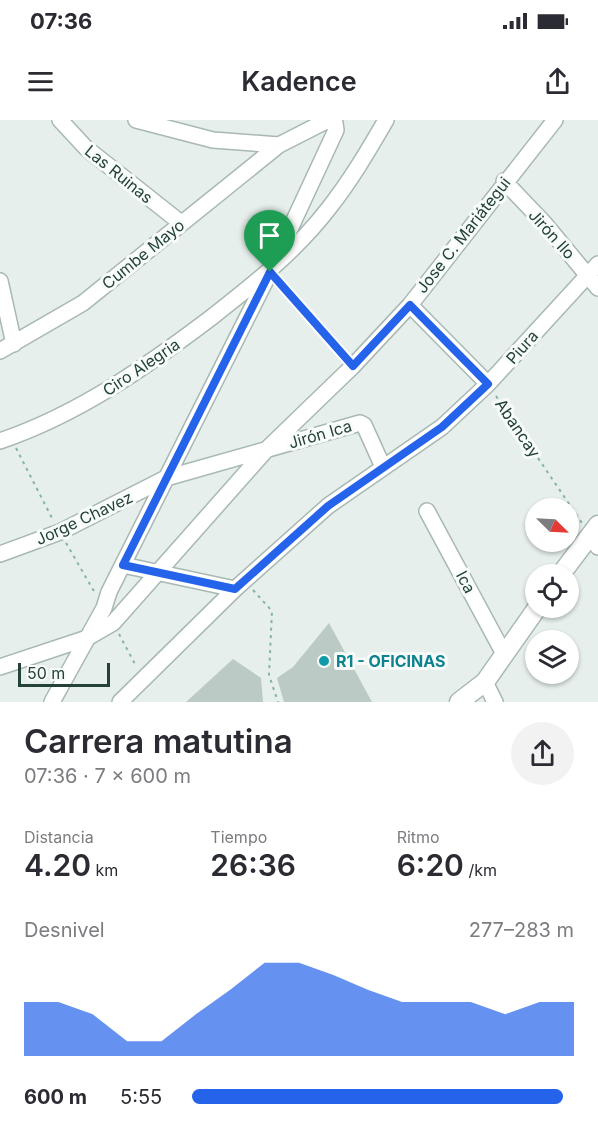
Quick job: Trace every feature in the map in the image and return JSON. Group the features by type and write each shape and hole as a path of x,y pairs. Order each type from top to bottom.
{"street":[{"name":"Las Ruinas","path":"60,120 86,148 181,223"},
{"path":"136,120 213,140 279,145"},
{"name":"Cumbe Mayo","path":"0,351 83,303 279,145 327,120"},
{"path":"52,702 104,608 123,565 270,272 336,130 335,123 327,120"},
{"path":"270,272 328,210 357,171 386,120"},
{"name":"Jose C. Mariátegui","path":"0,667 87,638 112,623 267,449 353,366 410,305 504,181 555,120"},
{"name":"Jirón Ilo","path":"504,181 593,269 598,288"},
{"name":"Piura","path":"383,467 442,427 488,384 593,269"},
{"name":"Ciro Alegria","path":"5,439 74,411 159,357 270,272"},
{"path":"0,281 14,344"},
{"name":"Abancay","path":"410,305 488,384"},
{"name":"Jirón Ica","path":"267,449 360,423 364,425 383,467"},
{"name":"Jorge Chavez","path":"0,554 60,532 166,478 267,449"},
{"path":"120,702 240,585 328,506 383,467"},
{"name":"Ica","path":"428,511 504,654"},
{"path":"570,564 595,536"},
{"path":"123,565 158,574 240,585"},
{"path":"459,702 485,682 530,618"},
{"path":"485,682 495,702"}],"lane":[{"path":"270,272 353,366"}],"path":[{"name":"Abancay","path":"488,384 595,536"},
{"path":"5,439 104,608"},
{"path":"240,585 272,611 269,675 278,702"},
{"path":"112,623 143,680"}],"building":[{"name":"R1 - OFICINAS","path":"329,623 372,702 284,702 277,678 293,667"},
{"path":"233,659 261,678 263,702 186,702"}],"place":[{"name":"R1 - OFICINAS","path":"324,661"}],"route":[{"path":"270,272 353,366 410,305 488,384 442,427 328,506 235,589 123,565 166,478 270,272"}]}
